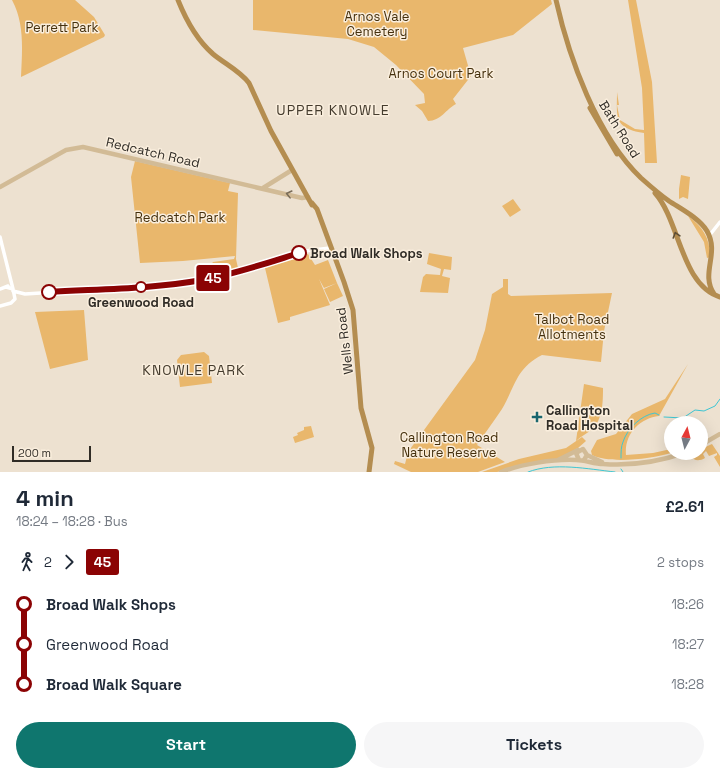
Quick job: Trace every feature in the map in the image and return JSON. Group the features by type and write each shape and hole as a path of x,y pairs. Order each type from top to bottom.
{"highway":[{"name":"Wells Road","path":"178,0 191,26 205,45 248,82 271,131 316,211 344,282 352,310 362,408 372,448 369,472"},
{"name":"Bath Road","path":"555,0 590,102 622,156 651,188 703,226"},
{"path":"651,188 669,214 680,248 697,279 708,292 720,297"},
{"path":"669,214 669,205 674,204"},
{"path":"703,226 709,236 712,247 708,284 710,290 714,294"},
{"path":"692,270 702,279 706,279 709,274"}],"main road":[{"name":"Redcatch Road","path":"0,187 66,150 82,147 267,187 302,198 308,197"},
{"path":"267,187 292,170"},
{"path":"708,440 720,434"},
{"path":"579,450 576,455 581,460"},
{"path":"553,462 579,450 584,450 587,455 598,461 610,464"},
{"path":"581,460 587,455"},
{"path":"500,472 524,466 553,462 581,460 610,464 645,463 666,460"}],"street":[{"path":"709,236 720,222"},
{"path":"703,226 708,228 715,227"},
{"path":"0,237 16,298"},
{"path":"0,306 11,303 16,298 25,294 189,282 239,272 305,251 330,248"},
{"path":"0,289 12,283"},
{"path":"6,287 25,294"}],"green space":[{"name":"Perrett Park","path":"12,0 75,0 94,17 105,35 104,37 21,77 21,28"},
{"path":"253,0 551,0 552,4 513,35 463,48 471,76 453,99 456,104 440,117 428,121 422,111 415,105 425,103 424,94 396,65 374,47 348,39 253,30"},
{"path":"628,0 636,0 652,82 657,163 645,163 644,133 634,131 622,124 617,115 617,105 620,120 635,129 644,130 642,88"},
{"path":"617,92 619,105 617,105"},
{"name":"Redcatch Park","path":"135,161 230,183 228,191 238,193 236,259 238,268 202,276 213,262 234,259 235,256 140,263 131,177"},
{"path":"681,175 690,177 688,199 683,197 679,199"},
{"path":"513,199 521,210 510,217 502,206"},
{"path":"688,216 698,224 705,234 709,244 710,257 707,258 704,242"},
{"path":"429,253 452,257 451,270 444,269 442,276 450,278 448,293 420,292 423,277 426,274 440,275 441,269 427,264"},
{"path":"308,254 315,265 328,260 337,283 324,288 319,279 330,305 290,317 290,320 278,323 265,268"},
{"name":"Callington Road Nature Reserve","path":"503,279 508,279 508,294 511,296 612,293 604,331 601,362 542,355 533,360 521,372 502,409 477,445 505,462 478,472 411,472 394,464 395,461 405,464 408,452 475,360 485,330 492,294 503,287"},
{"path":"337,283 343,296 330,302 324,289"},
{"path":"84,310 88,360 50,369 35,312"},
{"path":"204,352 209,356 212,383 180,387 177,360 181,355"},
{"path":"688,364 659,416 646,420 635,428 626,447 626,455 664,451 664,455 631,460 599,458 592,455 591,451 597,440 616,434 632,414 665,399"},
{"path":"584,384 603,388 602,410 596,425 576,441"},
{"path":"311,426 314,437 295,443 293,437 298,435 297,433 304,430 304,427"},
{"path":"582,437 586,441 578,448 559,459 497,472 482,472 519,459 566,448"},
{"path":"712,444 720,456 720,467 714,457 717,453 709,456 708,446"}],"waterway":[{"path":"686,416 695,410 704,411 715,406 720,399"},
{"path":"621,458 622,444 628,432 635,423 650,414 655,413 659,415"},
{"path":"528,472 549,467 571,467 615,472"}],"bus line":[{"name":"45","path":"49,292 167,285 201,280 239,272 299,253"}],"place":[{"name":"Broad Walk Shops","path":"299,253"},
{"name":"Greenwood Road","path":"141,287"},
{"name":"Callington Road Hospital","path":"537,417"}],"district":[{"name":"UPPER KNOWLE","path":"333,110"},
{"name":"KNOWLE PARK","path":"194,370"}],"park label":[{"name":"Arnos Vale Cemetery","path":"377,24"},
{"name":"Arnos Court Park","path":"441,73"},
{"name":"Talbot Road Allotments","path":"572,326"}]}
